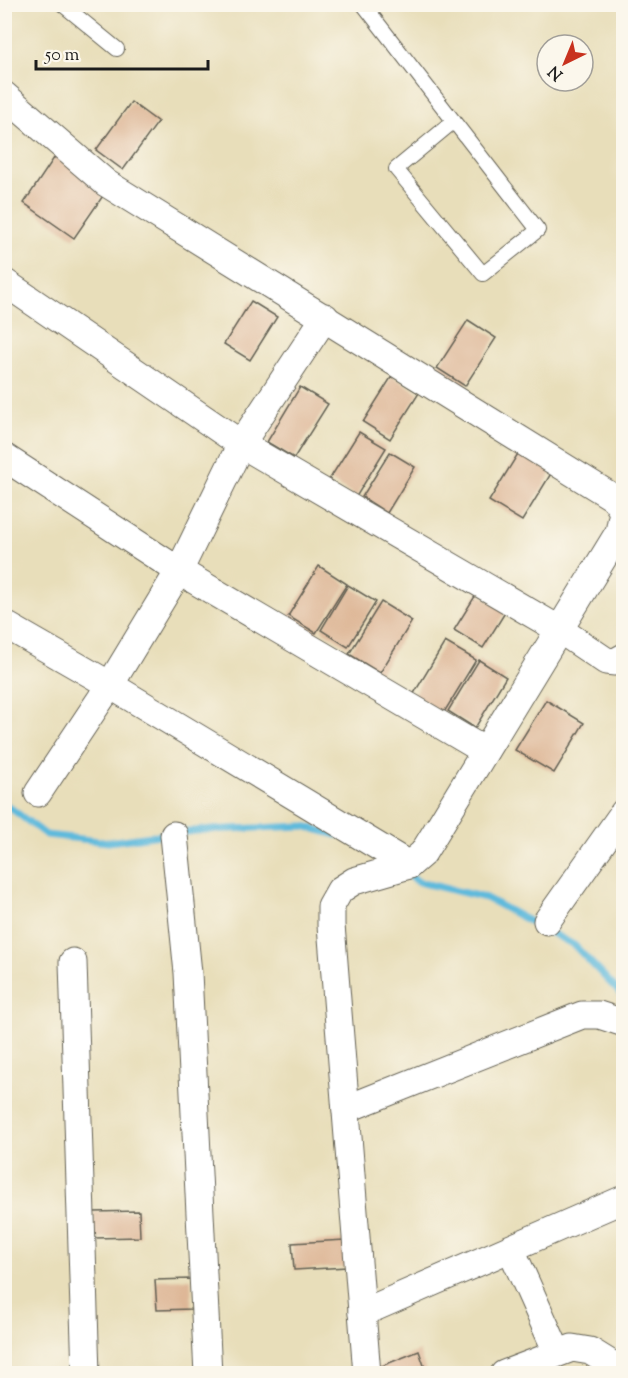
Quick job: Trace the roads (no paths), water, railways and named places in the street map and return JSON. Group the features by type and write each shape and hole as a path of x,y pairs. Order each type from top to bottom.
{"street":[{"path":"4,95 106,183 614,498 623,511 620,532 423,853 408,865 354,881 340,890 331,906 367,1374"},
{"path":"4,282 241,444 560,630 606,661 615,662 624,657"},
{"path":"38,793 110,685 179,571 241,444 325,317"},
{"path":"4,457 179,571 485,752"},
{"path":"4,624 110,685 408,865"},
{"path":"547,921 624,812"},
{"path":"174,835 188,973 208,1374"},
{"path":"73,962 86,1374"},
{"path":"346,1109 582,1015 598,1015 624,1023"},
{"path":"362,1313 624,1199"},
{"path":"514,1256 557,1352"},
{"path":"504,1374 572,1348 590,1350 624,1372"}],"lane":[{"path":"62,4 117,49"},
{"path":"363,4 454,121 538,230 483,274 396,169 454,121"}],"waterway":[{"path":"4,803 46,835 108,842 167,834"},
{"path":"178,833 304,826 337,835"},
{"path":"406,874 419,882 486,898 574,945 624,997"}]}
